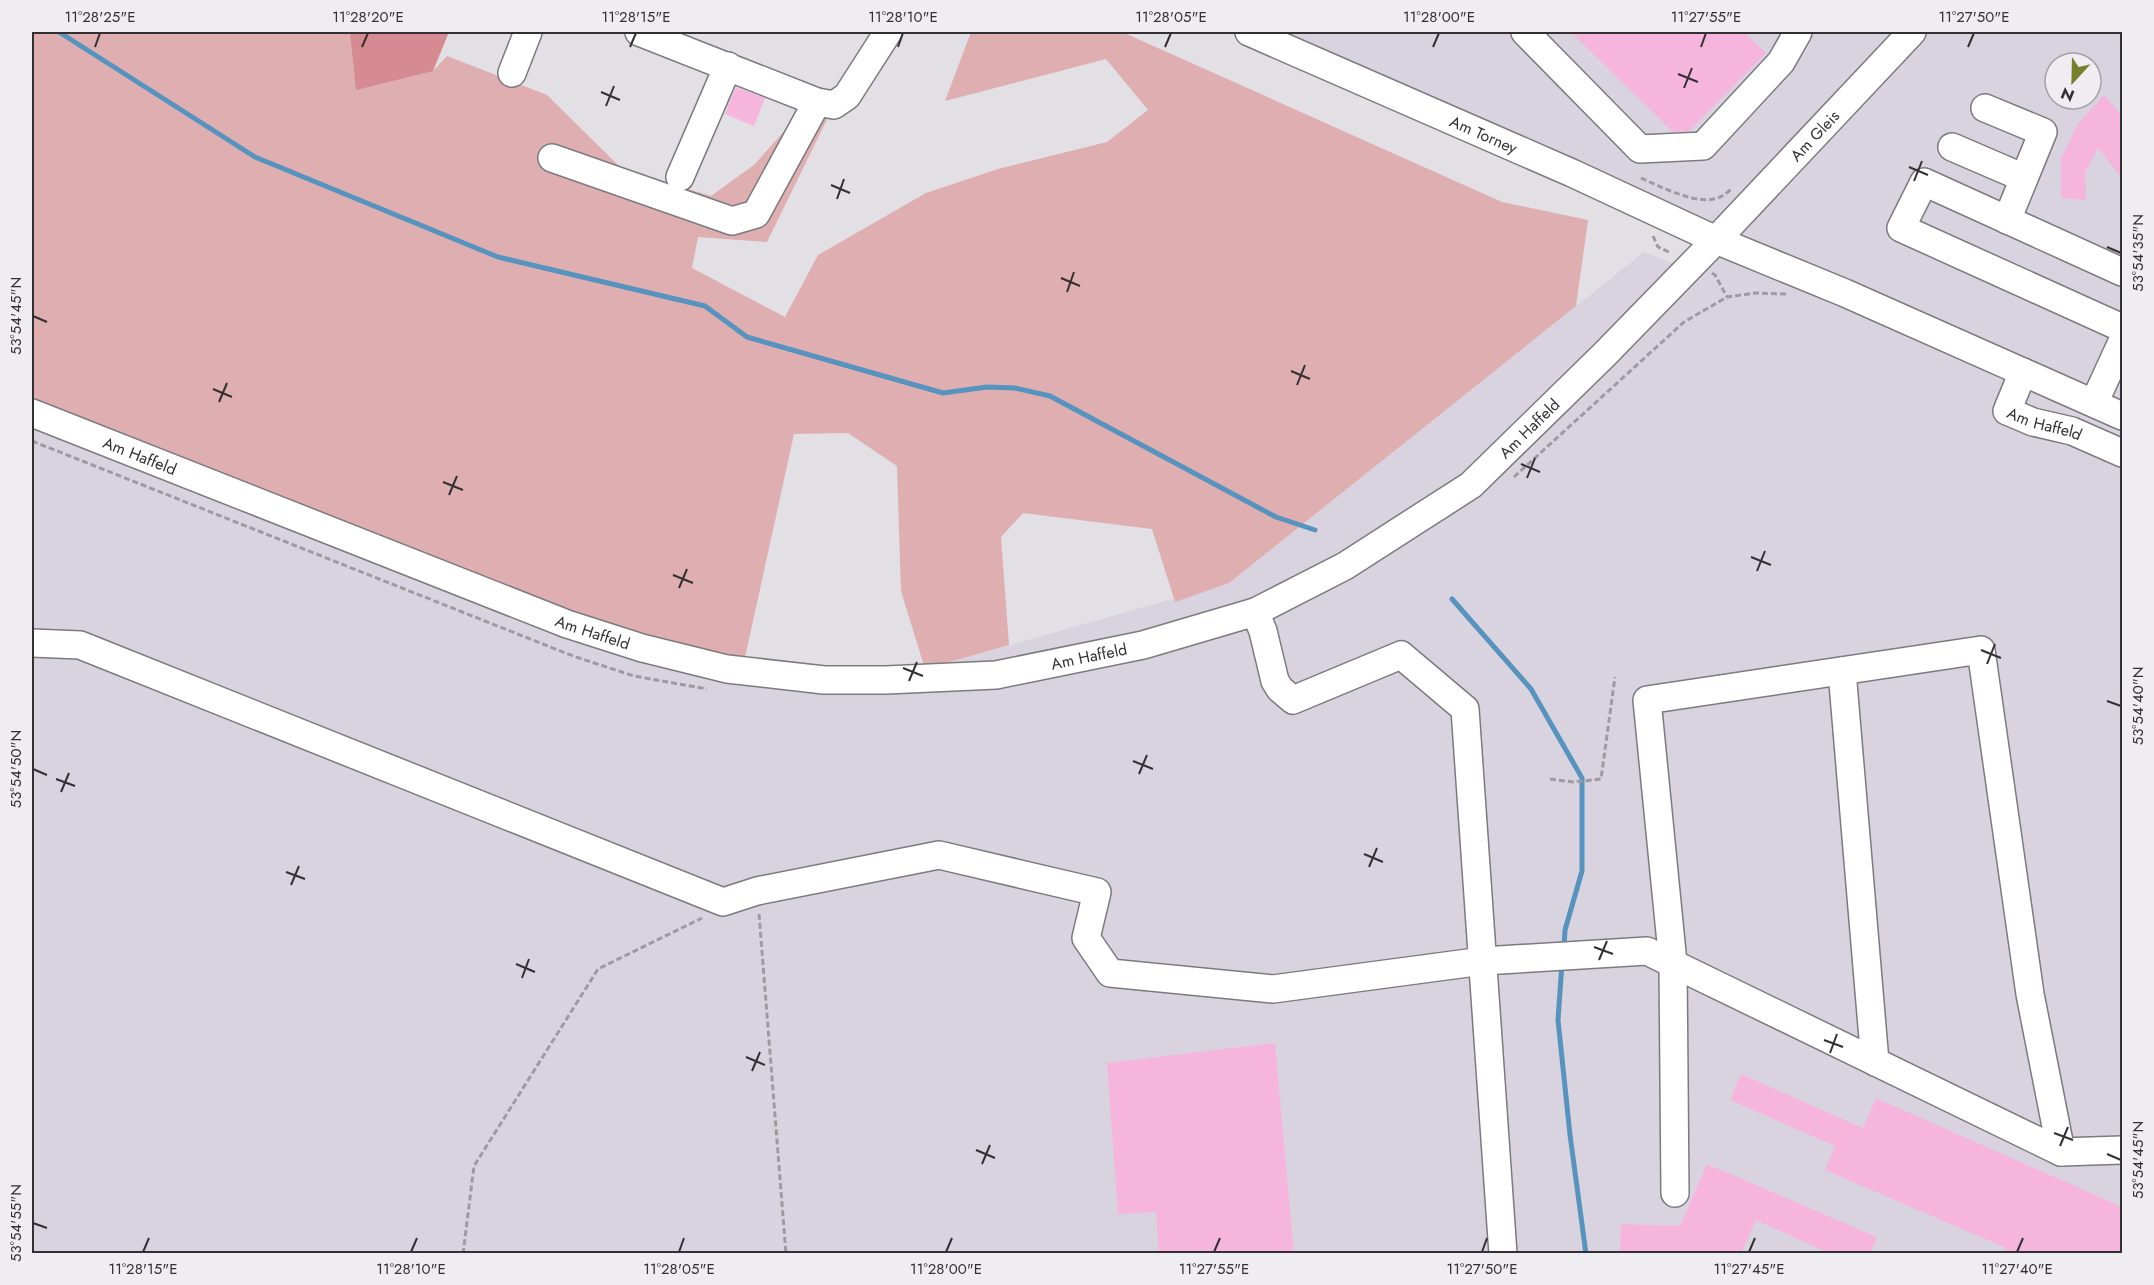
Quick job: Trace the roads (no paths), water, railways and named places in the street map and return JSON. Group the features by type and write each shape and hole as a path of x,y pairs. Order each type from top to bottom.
{"street":[{"path":"512,73 528,32"},
{"path":"639,32 817,102 834,105 847,96 888,32"},
{"name":"Am Torney","path":"1249,32 1572,173 1716,240"},
{"path":"1525,32 1640,149 1703,146 1781,62 1798,32"},
{"name":"Am Gleis","path":"1716,240 1912,32"},
{"path":"680,177 728,66"},
{"path":"552,158 732,221 756,214 817,102"},
{"path":"1985,108 2043,132 2007,220"},
{"path":"1952,147 2024,178"},
{"path":"2122,272 1924,182 1901,228 2122,328"},
{"path":"1716,240 1845,293 2122,416"},
{"name":"Am Haffeld","path":"32,413 567,624 642,648 727,669 824,680 886,680 996,675 1143,645 1255,612 1345,566 1471,485 1605,354 1716,240"},
{"path":"2094,403 2122,342"},
{"name":"Am Haffeld","path":"2023,372 2007,411 2033,422 2072,431 2122,453"},
{"path":"1255,612 1263,631 1275,681 1280,689 1293,700 1401,656 1465,709 1503,1254"},
{"path":"32,625 723,902 757,891 939,855 1097,892 1086,938 1110,973 1274,989 1483,961 1647,951 2061,1152 2122,1150"},
{"path":"32,643 80,645"},
{"path":"1675,1193 1673,963 1647,700 1981,650 2030,994 2061,1152"},
{"path":"1842,671 1875,1062"}],"waterway":[{"path":"59,32 255,157 498,257 705,306 747,337 943,393 987,387 1015,388 1050,396 1276,517 1315,530"},
{"path":"1452,599 1531,689 1582,778 1582,871 1565,930 1564,947"},
{"path":"1562,963 1558,1020 1586,1254"}]}
